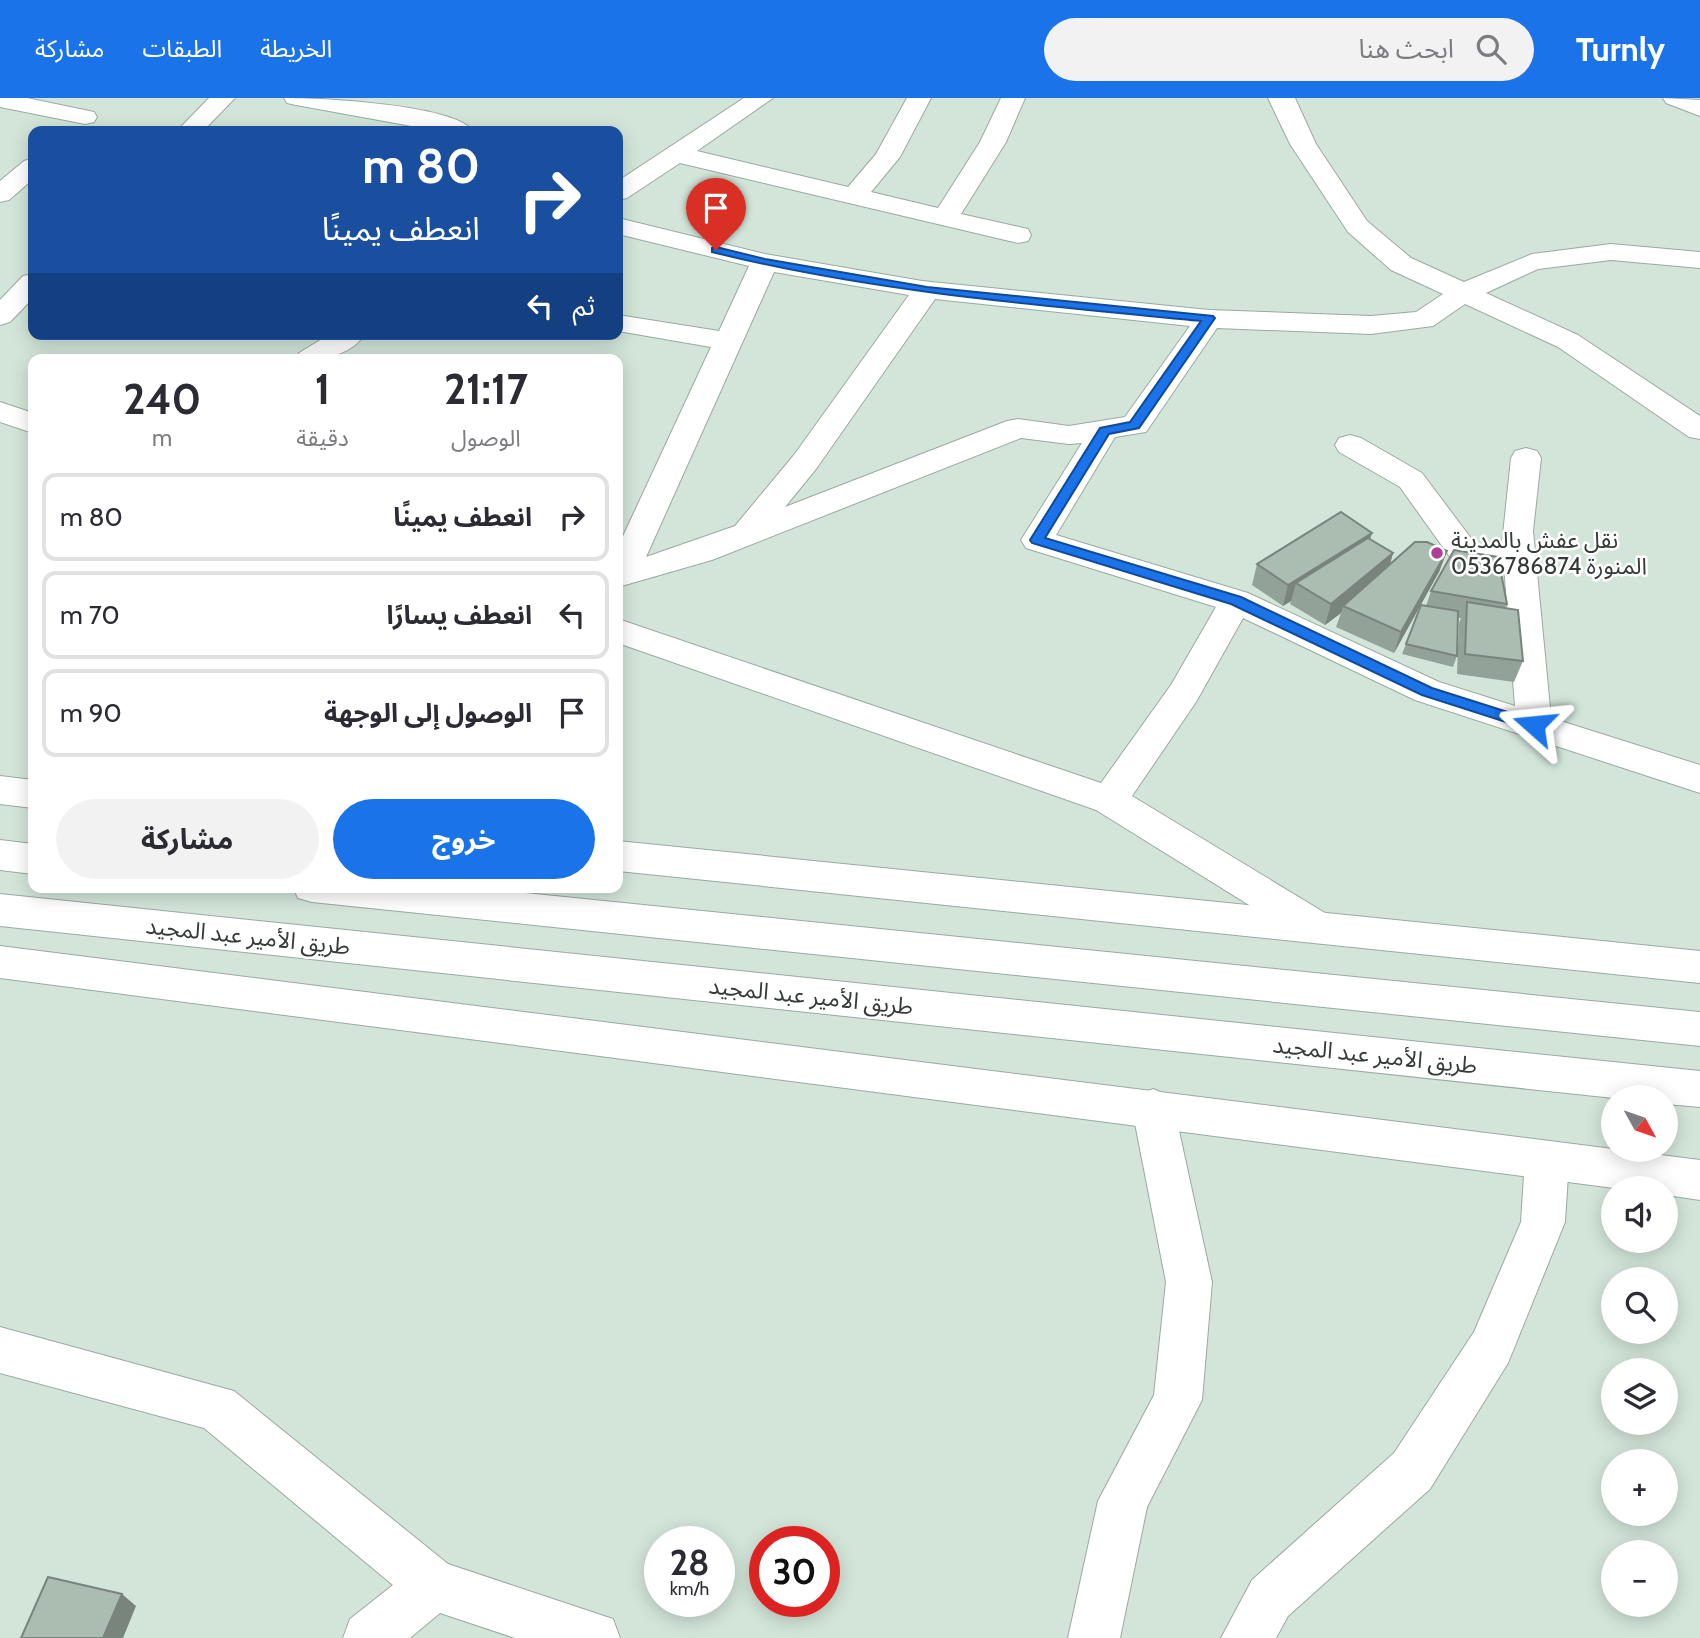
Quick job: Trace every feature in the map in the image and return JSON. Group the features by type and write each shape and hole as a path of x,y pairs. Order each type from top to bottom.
{"street":[{"path":"0,100 78,124 104,98"},
{"path":"193,126 223,98"},
{"path":"296,98 389,105 438,126"},
{"path":"623,189 761,98"},
{"path":"852,198 887,157 919,98"},
{"path":"945,218 993,142 1013,98"},
{"path":"1675,98 1700,109"},
{"path":"1284,99 1303,144 1357,226 1401,264 1569,341 1700,430"},
{"path":"675,155 1018,235"},
{"path":"0,194 28,170"},
{"path":"623,227 765,262 927,290 1209,318 1371,325 1423,320 1463,293 1532,262 1611,252 1700,260"},
{"path":"623,567 765,262"},
{"path":"0,316 28,287"},
{"path":"747,534 805,462 927,290"},
{"path":"623,575 700,552 1018,428 1069,435 1135,425 1209,318"},
{"path":"623,324 728,341"},
{"path":"317,354 341,340"},
{"path":"1,412 28,422"},
{"path":"1104,431 1037,540 1236,601 1427,691 1700,779"},
{"path":"1350,445 1411,480 1467,556 1518,555"},
{"path":"1526,458 1517,531 1534,725"},
{"path":"1109,800 1184,693 1236,601"},
{"path":"623,633 1109,800 1316,927"},
{"path":"0,790 28,793"},
{"path":"0,855 28,858"},
{"path":"623,857 1700,967"},
{"path":"371,893 1700,1029"},
{"name":"طريق الأمير عبد المجيد","path":"0,910 1700,1089"},
{"path":"0,962 1700,1180"},
{"path":"1094,1638 1124,1501 1178,1400 1189,1282 1153,1108"},
{"path":"1247,1638 1270,1598 1412,1471 1491,1347 1543,1222 1547,1160"},
{"path":"0,1350 217,1408 433,1585 594,1638"},
{"path":"369,1638 433,1585"}],"building":[{"path":"1341,512 1372,533 1288,585 1257,564"},
{"path":"1368,538 1393,553 1331,604 1296,583"},
{"path":"1415,542 1427,542 1447,551 1401,632 1343,606"},
{"path":"1454,550 1498,557 1507,604 1431,591"},
{"path":"1467,602 1518,610 1523,661 1465,654"},
{"path":"1421,605 1458,611 1457,656 1406,644"},
{"path":"48,1577 122,1594 103,1638 21,1638"}],"place":[{"name":"نقل عفش بالمدينة المنورة 0536786874","path":"1437,553"}],"route":[{"path":"716,250 765,262 927,290 1105,310 1209,318 1135,425 1104,431 1037,540 1236,601 1427,691 1534,725"}]}
